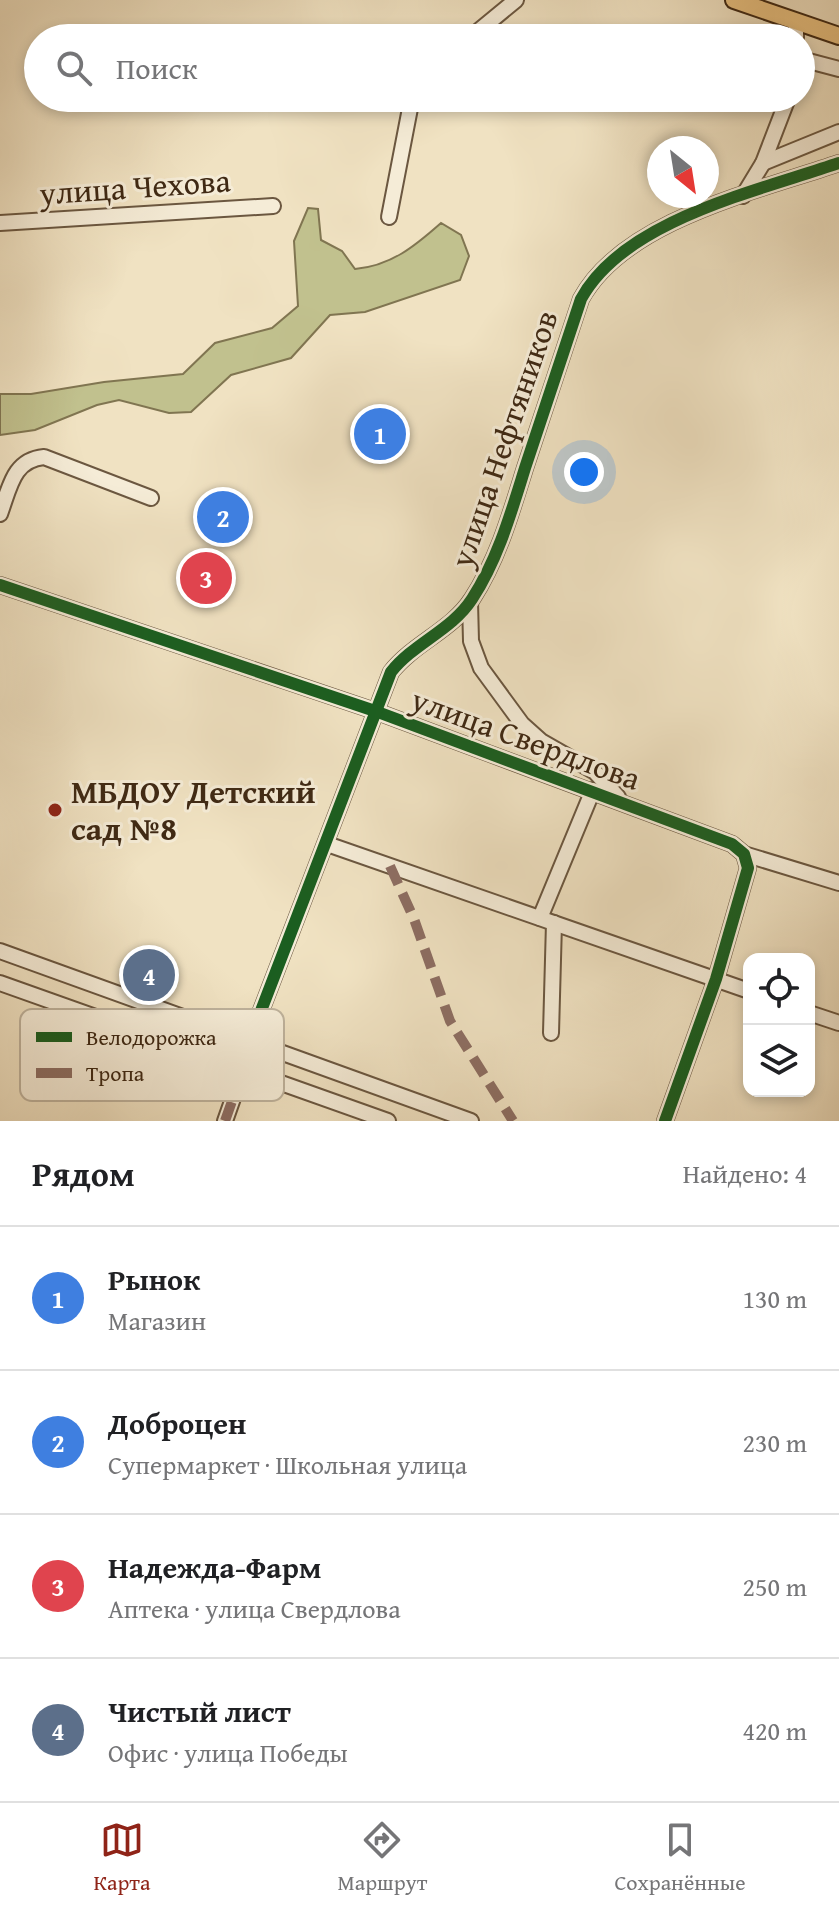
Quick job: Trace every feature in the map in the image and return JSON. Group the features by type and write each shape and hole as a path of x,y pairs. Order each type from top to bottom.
{"main road":[{"path":"734,0 784,24"},
{"path":"815,33 839,36"}],"street":[{"path":"487,24 516,0"},
{"path":"815,63 839,69"},
{"path":"389,217 409,112"},
{"path":"743,196 763,163 783,112"},
{"path":"763,163 839,132"},
{"name":"улица Нефтяников","path":"262,1009 391,672 405,654 443,629 470,602 486,575 504,533 581,299 593,276 614,257 644,238 743,196 839,163"},
{"name":"улица Чехова","path":"0,223 273,206"},
{"path":"0,514 17,469 27,458 36,457 44,457 151,498"},
{"name":"улица Свердлова","path":"0,585 375,711 593,790 732,844 746,861 839,883"},
{"path":"470,602 471,641 481,668 522,724 541,741 595,772 621,801"},
{"path":"551,1033 547,921 593,790"},
{"path":"327,844 743,989"},
{"path":"665,1121 716,979 746,861"},
{"path":"0,951 163,1009"},
{"path":"0,983 72,1009"},
{"path":"815,1015 839,1023"},
{"path":"284,1052 471,1121"},
{"path":"284,1087 356,1116 388,1121"},
{"name":"улица Нефтяников","path":"225,1121 231,1101"}],"green space":[{"path":"308,208 318,209 321,240 342,251 355,269 391,259 412,247 441,223 461,235 469,256 460,280 365,312 330,315 291,358 231,375 191,412 169,413 119,400 97,405 35,430 0,435 0,394 31,394 183,374 215,343 272,328 298,306 294,241"}],"marked path":[{"path":"390,866 414,919 450,1021 513,1121"},
{"path":"225,1121 232,1101"}],"cycle path":[{"path":"262,1009 391,672 464,610 497,552 581,299 601,272 628,248 660,229 733,198 839,163"},
{"path":"0,585 375,711 732,844 744,854 748,868 716,979 665,1121"}],"place":[{"name":"Рынок","path":"380,434"},
{"name":"Доброцен","path":"223,517"},
{"name":"Надежда-Фарм","path":"206,578"},
{"name":"МБДОУ Детский сад №8","path":"55,810"},
{"name":"Чистый лист","path":"149,975"}]}
